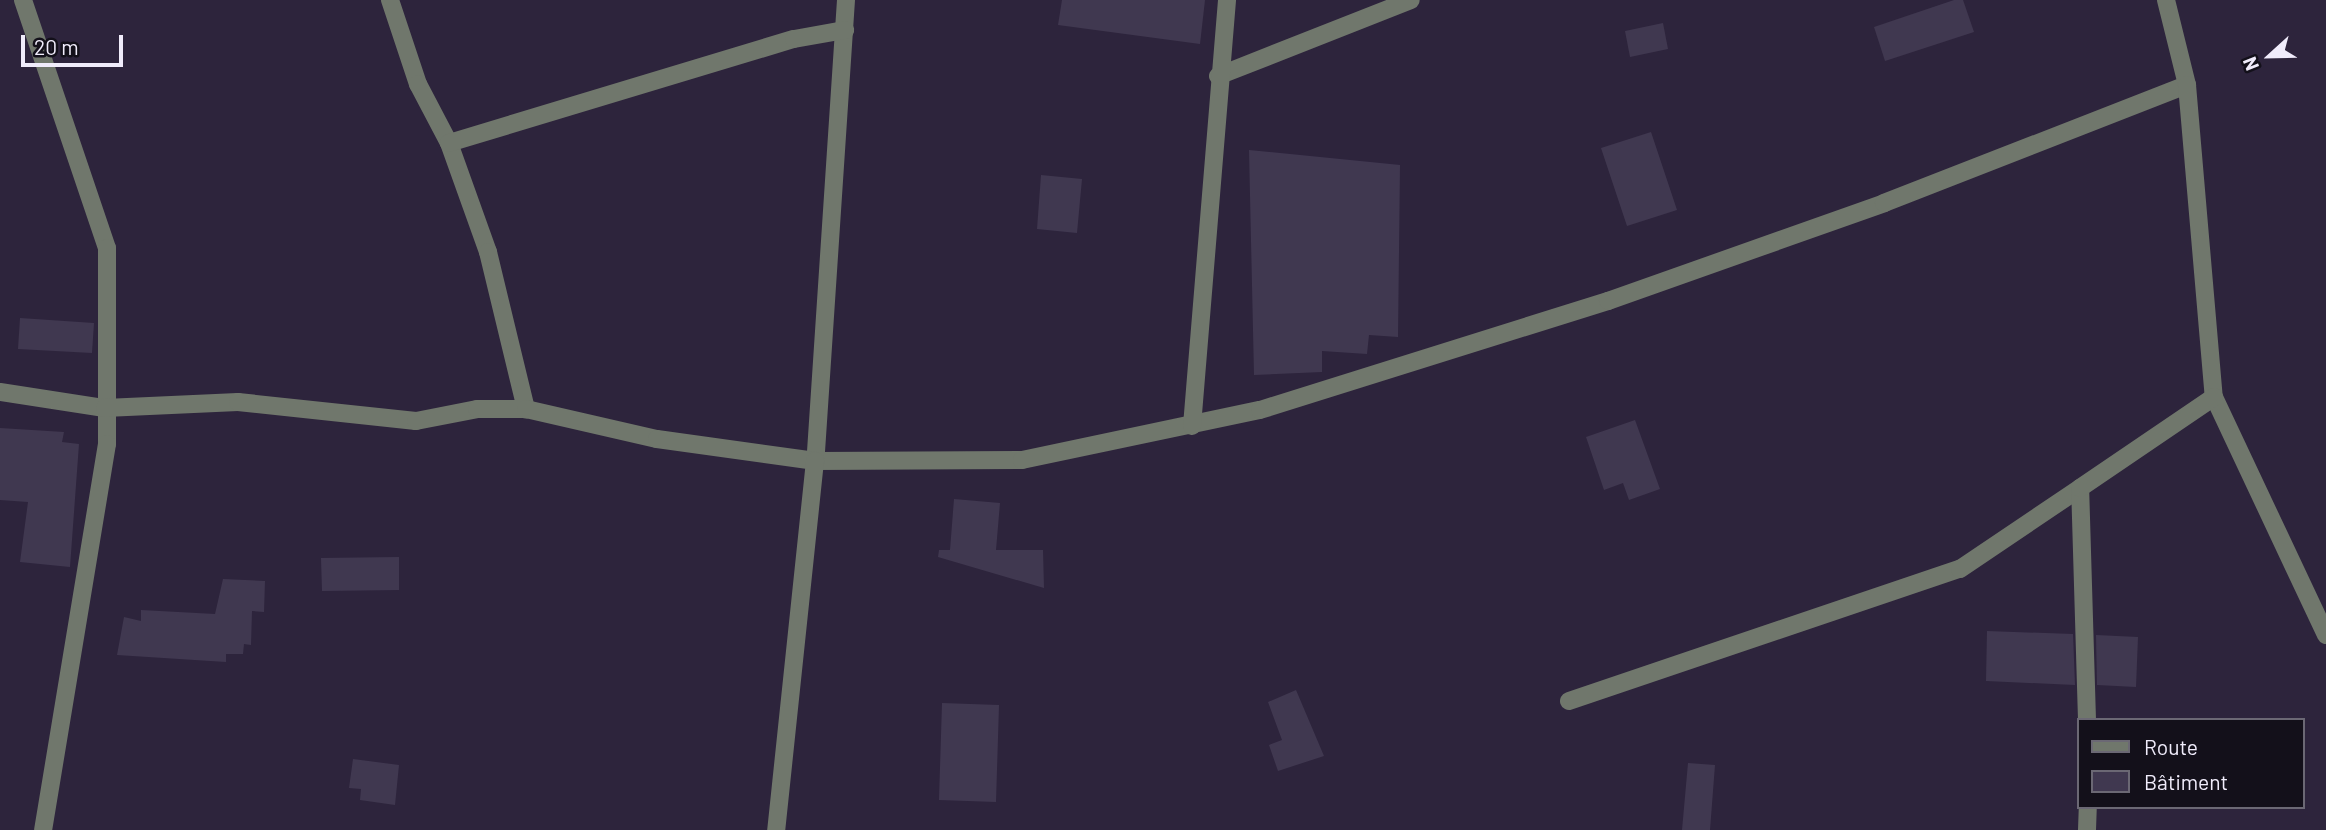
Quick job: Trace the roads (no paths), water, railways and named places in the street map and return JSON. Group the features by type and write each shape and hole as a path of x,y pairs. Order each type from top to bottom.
{"street":[{"path":"23,0 107,248 107,444 43,830"},
{"path":"390,0 418,84 449,143 506,313 526,409"},
{"path":"776,830 815,461 846,0"},
{"path":"1192,426 1218,76 1227,0"},
{"path":"1218,76 1411,0"},
{"path":"2166,0 2187,85 2214,397 2326,635"},
{"path":"449,143 794,39 845,30"},
{"path":"0,392 105,408 238,402 416,421 477,410 526,409 657,439 815,461 1022,460 1192,426 1344,385 1608,301 1884,203 2187,85"},
{"path":"1569,701 1960,569 2214,397"},
{"path":"2080,488 2087,718"},
{"path":"2087,830 2088,809"}]}
